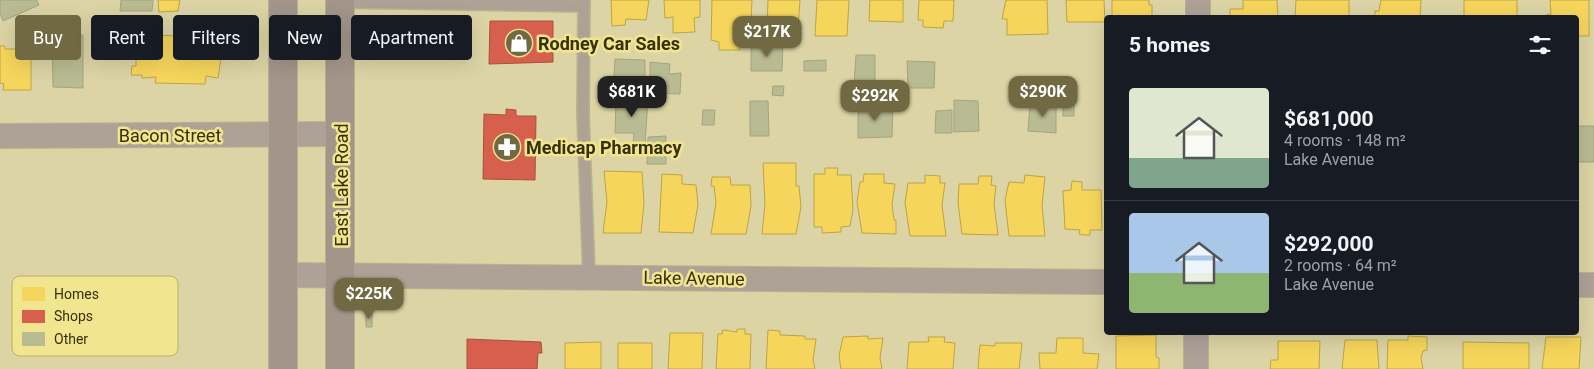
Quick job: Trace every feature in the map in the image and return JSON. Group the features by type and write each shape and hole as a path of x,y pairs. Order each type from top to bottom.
{"main road":[{"path":"283,0 283,369"},
{"name":"East Lake Road","path":"340,1 340,369"}],"street":[{"path":"1198,0 1198,15"},
{"name":"Bacon Street","path":"0,136 340,134"},
{"name":"Lake Avenue","path":"283,275 589,276 1104,282"},
{"path":"1579,285 1594,285"},
{"path":"1196,335 1196,369"}],"lane":[{"path":"340,1 584,3 583,114 589,276"}],"building: Homes":[{"path":"158,0 180,0 178,11 159,12"},
{"path":"611,0 649,0 646,20 626,19 625,25 612,26"},
{"path":"664,0 700,0 700,17 694,18 695,32 673,33 673,17 665,18"},
{"path":"712,0 752,0 750,41 739,44 740,50 719,50 719,42 711,40"},
{"path":"768,0 800,0 798,27 767,26"},
{"path":"817,0 849,0 847,36 815,36"},
{"path":"870,0 903,0 903,22 869,21"},
{"path":"919,0 954,0 953,21 944,21 943,28 923,27 923,20 918,20"},
{"path":"1006,0 1047,0 1048,34 1007,35 1007,19 1002,19"},
{"path":"1066,0 1104,0 1104,22 1067,22"},
{"path":"1112,0 1149,0 1149,5 1152,5 1152,15 1112,15"},
{"path":"1243,0 1277,0 1278,15 1230,15 1230,9 1243,9"},
{"path":"1296,0 1349,0 1349,15 1295,15"},
{"path":"1381,0 1421,0 1420,15 1375,15 1375,11 1379,11"},
{"path":"1464,0 1517,0 1517,15 1464,15"},
{"path":"1550,0 1589,0 1589,36 1579,36 1579,15 1551,15"},
{"path":"163,35 173,36 173,60 221,60 218,78 206,76 205,84 155,83 156,77 142,78 142,75 131,75 132,66 136,66 136,60 163,60"},
{"path":"0,46 5,46 5,49 15,49 15,60 31,60 31,90 3,90 4,84 0,83"},
{"path":"763,163 796,163 796,186 799,186 801,207 796,234 762,234 765,204"},
{"path":"825,168 838,168 837,175 851,175 853,210 850,226 841,227 841,232 822,233 822,227 814,227 814,174 825,174"},
{"path":"604,171 642,172 644,203 641,233 603,233 607,202"},
{"path":"662,174 682,175 682,184 696,185 698,205 693,233 659,232"},
{"path":"864,174 884,174 884,183 895,184 892,204 894,220 896,220 896,234 862,233 857,202 860,182 863,182"},
{"path":"925,175 940,176 940,183 945,183 942,205 946,236 910,236 905,203 908,183 925,183"},
{"path":"1025,175 1045,177 1042,205 1045,236 1009,236 1005,200 1009,182 1024,183"},
{"path":"979,176 992,176 991,185 996,186 994,204 998,235 962,234 958,203 959,184 978,184"},
{"path":"712,177 730,177 731,185 750,185 751,206 746,234 711,234 716,203 714,186 711,186"},
{"path":"1072,181 1082,182 1082,190 1101,190 1102,230 1090,230 1090,235 1084,235 1079,234 1080,230 1065,229 1063,191 1071,190"},
{"path":"737,329 745,329 745,334 751,334 750,369 716,369 718,334 722,334 723,330 737,332"},
{"path":"768,330 780,331 780,335 805,336 805,339 816,339 813,360 815,369 766,369"},
{"path":"670,333 703,333 702,369 668,369"},
{"path":"1156,335 1156,357 1159,358 1159,369 1116,369 1116,336"},
{"path":"868,336 868,339 883,338 880,358 882,369 841,369 839,356 843,337"},
{"path":"1408,336 1427,337 1427,350 1423,351 1421,358 1423,369 1387,369 1388,340 1408,340"},
{"path":"928,337 945,337 944,342 955,343 953,369 907,369 909,342 929,342"},
{"path":"1546,337 1581,337 1579,369 1542,369"},
{"path":"1057,338 1083,338 1083,353 1099,354 1097,369 1040,369 1039,353 1056,353"},
{"path":"1345,340 1377,340 1379,369 1342,369"},
{"path":"1278,341 1320,341 1319,369 1270,369 1271,360 1278,360"},
{"path":"601,342 601,369 565,369 565,343"},
{"path":"1463,342 1529,343 1529,369 1463,369"},
{"path":"618,343 652,343 652,369 618,369"},
{"path":"995,343 1022,343 1019,369 978,369 980,345 995,346"}],"building: Shops":[{"path":"490,21 553,21 553,62 489,64"},
{"path":"506,109 516,110 516,116 536,116 535,180 483,179 484,114 506,115"},
{"path":"467,339 541,342 542,353 538,353 537,369 467,369"}],"building: Other":[{"path":"0,0 37,0 39,5 3,21 0,14"},
{"path":"121,0 153,0 152,11 120,11"},
{"path":"81,35 83,35 83,88 53,87 52,60 81,60"},
{"path":"783,43 782,71 751,71 751,46"},
{"path":"856,55 875,55 875,85 854,85"},
{"path":"615,59 645,60 645,94 613,93"},
{"path":"826,60 826,71 804,71 804,61"},
{"path":"907,61 935,62 934,88 908,88"},
{"path":"650,62 670,64 669,74 681,73 680,94 650,93"},
{"path":"1031,84 1047,86 1046,96 1030,95"},
{"path":"773,86 784,86 783,96 772,95"},
{"path":"1064,90 1072,90 1071,98 1063,99"},
{"path":"616,98 648,99 645,144 633,143 634,133 615,133"},
{"path":"954,100 978,101 979,131 954,132"},
{"path":"750,101 768,101 769,136 750,136"},
{"path":"1056,103 1056,133 1028,131 1030,104"},
{"path":"1063,103 1074,103 1074,116 1063,116"},
{"path":"858,106 893,107 892,137 858,138"},
{"path":"703,110 715,110 714,125 702,125"},
{"path":"952,110 952,133 935,133 936,111"},
{"path":"1579,126 1594,126 1594,162 1579,162"},
{"path":"666,136 666,164 647,164 648,137"},
{"path":"366,312 372,313 372,327 366,327"}],"place":[{"name":"Rodney Car Sales","path":"519,43"},
{"name":"Medicap Pharmacy","path":"507,147"}]}
